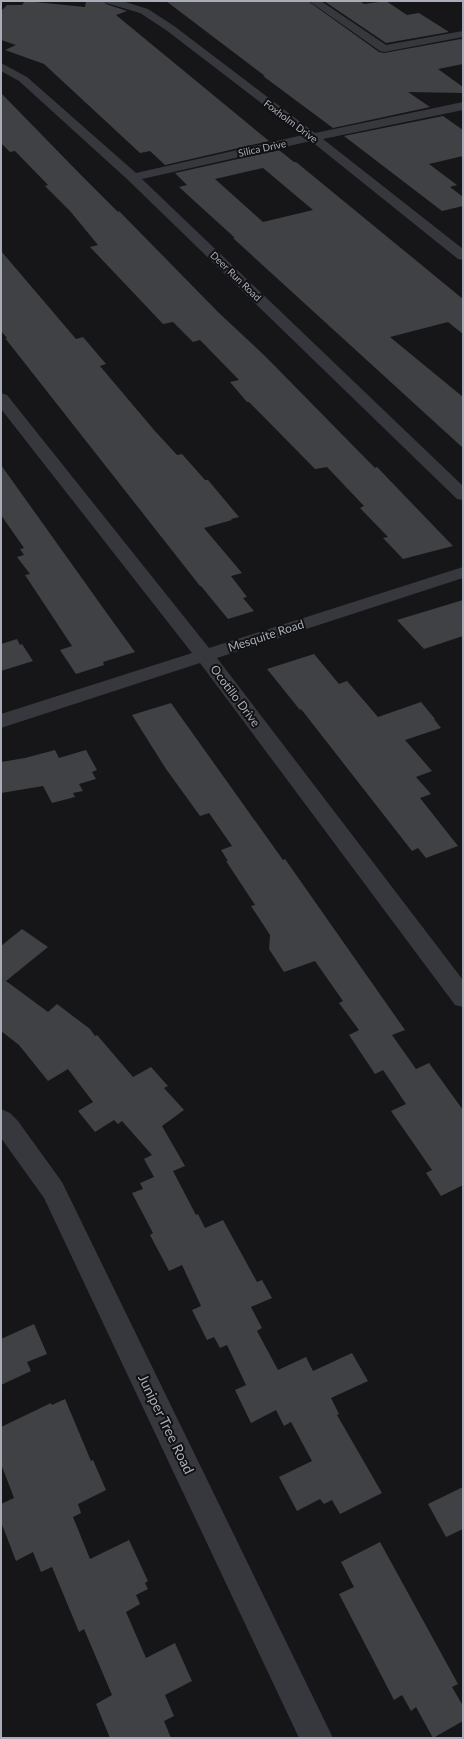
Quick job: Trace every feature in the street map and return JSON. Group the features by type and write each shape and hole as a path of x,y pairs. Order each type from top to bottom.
{"street":[{"name":"Foxholm Drive","path":"110,1 144,11 150,15 313,137 463,256"},
{"path":"314,1 384,49 463,34"},
{"name":"Deer Run Road","path":"1,66 23,79 133,176 463,495"},
{"name":"Silica Drive","path":"133,176 463,106"},
{"name":"Ocotillo Drive","path":"1,398 205,656 463,998"},
{"name":"Mesquite Road","path":"1,721 463,572"},
{"name":"Juniper Tree Road","path":"1,1120 9,1128 53,1190 316,1738"}],"building":[{"path":"25,1 85,7 86,1 104,1 106,4 127,11 116,15 269,141 165,165 150,151 140,153 44,64 5,50 16,45 1,40 1,11 7,5 22,5"},
{"path":"166,1 308,1 379,52 384,53 461,39 463,40 463,64 438,69 463,87 463,93 408,92 430,107 333,128"},
{"path":"324,1 360,1 364,4 386,1 407,15 419,13 449,32 386,43"},
{"path":"1,93 219,313 265,356 375,468 377,467 453,546 403,559 383,538 388,537 360,508 364,506 327,467 315,469 249,402 247,402 230,382 239,380 200,340 193,342 173,322 163,324 90,247 98,245 70,211 45,186 48,185 15,151 10,152 1,143"},
{"path":"443,116 463,130 463,156 429,164 457,185 450,187 463,197 463,206 442,211 344,136"},
{"path":"279,150 296,162 463,299 463,334 448,322 390,337 463,397 463,448 179,187 187,185 175,173","holes":["263,168 313,210 263,222 215,179"]},
{"path":"1,251 76,339 83,337 106,364 100,366 154,430 177,455 182,454 205,480 208,480 239,517 204,528 242,573 231,576 247,597 243,598 254,611 228,619 200,586 5,338 7,338 1,331"},
{"path":"1,465 135,652 103,662 104,665 76,674 60,650 72,646 25,575 30,574 17,557 24,555 20,549 24,548 1,515"},
{"path":"463,600 463,636 424,649 397,620"},
{"path":"17,639 33,661 1,671 1,644"},
{"path":"314,654 339,684 347,681 378,717 421,702 435,719 441,728 405,740 432,771 416,777 431,794 420,798 458,846 426,858 418,848 412,851 301,709 300,710 267,669"},
{"path":"171,703 283,860 285,859 405,1030 392,1035 416,1069 429,1063 463,1110 463,1185 441,1196 426,1173 432,1170 391,1111 406,1104 383,1070 375,1074 349,1035 359,1030 339,1003 343,1001 315,961 284,972 269,949 270,935 251,906 255,905 226,861 228,861 221,850 232,846 209,813 200,816 166,769 132,715"},
{"path":"55,750 59,758 86,750 97,770 92,772 96,779 79,784 83,791 73,793 75,797 52,803 43,786 1,793 1,762 25,758"},
{"path":"22,929 48,947 6,981 48,1012 57,1004 90,1029 95,1036 97,1035 133,1077 151,1067 168,1086 164,1088 184,1110 162,1126 185,1166 173,1171 196,1215 198,1214 205,1228 223,1220 257,1282 262,1280 272,1298 251,1307 262,1328 257,1331 278,1370 306,1357 313,1371 352,1353 368,1381 331,1398 339,1414 337,1415 382,1493 340,1514 332,1500 324,1504 320,1499 297,1511 279,1477 312,1461 291,1422 284,1426 276,1410 251,1423 235,1390 246,1385 227,1345 220,1348 214,1337 207,1340 192,1310 201,1306 182,1265 169,1271 150,1235 153,1233 132,1193 143,1189 140,1183 154,1177 144,1159 152,1155 122,1121 118,1124 114,1120 95,1132 78,1111 93,1102 68,1069 48,1081 19,1045 1,1031 1,946"},
{"path":"34,1324 47,1354 27,1362 31,1371 1,1385 1,1339"},
{"path":"65,1399 91,1461 93,1460 106,1490 78,1504 81,1513 73,1517 90,1559 129,1540 148,1581 145,1583 148,1589 136,1595 140,1604 126,1612 146,1658 175,1643 192,1681 165,1695 174,1716 164,1721 171,1738 110,1738 96,1704 112,1695 84,1629 79,1632 52,1567 41,1572 33,1552 16,1561 1,1522 1,1504 14,1498 1,1464 1,1427 51,1403 52,1405"},
{"path":"463,1487 463,1529 446,1537 428,1504"},
{"path":"380,1542 458,1684 452,1687 463,1706 463,1721 433,1738 416,1707 411,1711 402,1695 394,1700 339,1594 354,1587 341,1562"}]}
